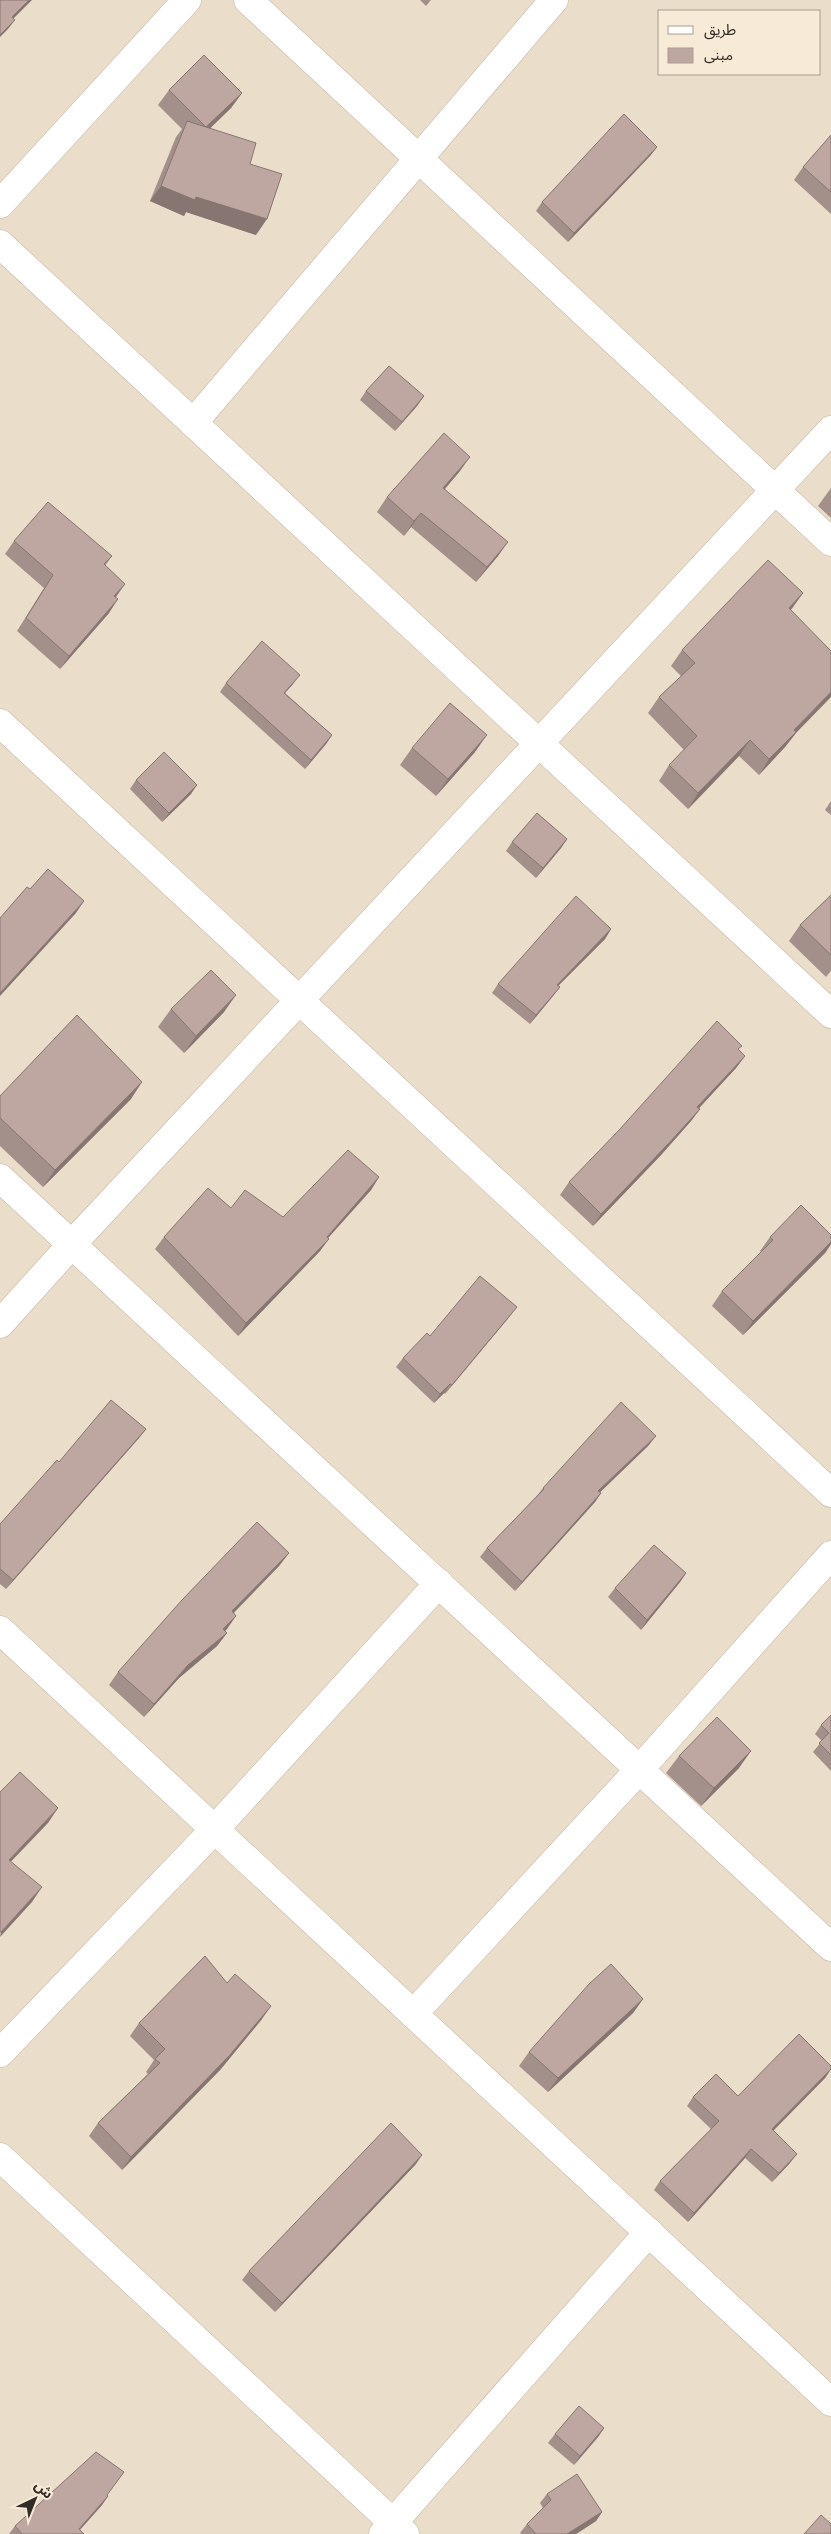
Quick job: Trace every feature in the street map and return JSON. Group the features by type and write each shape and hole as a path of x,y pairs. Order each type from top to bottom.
{"street":[{"path":"0,204 187,0"},
{"path":"248,0 831,542"},
{"path":"192,423 554,0"},
{"path":"0,244 831,1014"},
{"path":"0,1324 72,1244 831,430"},
{"path":"0,723 831,1493"},
{"path":"0,1178 831,1947"},
{"path":"413,2014 639,1770 831,1555"},
{"path":"0,2053 215,1829 438,1583"},
{"path":"0,1630 831,2402"},
{"path":"0,2157 394,2530 649,2232"}],"building":[{"path":"0,0 29,0 12,17 15,20 0,35"},
{"path":"204,55 242,93 206,127 169,90"},
{"path":"624,114 657,147 574,233 542,202"},
{"path":"187,121 256,143 250,164 282,174 267,219 196,197 195,200 161,186"},
{"path":"831,135 831,192 803,167"},
{"path":"389,366 424,396 402,422 366,391"},
{"path":"444,433 470,457 443,488 508,542 487,567 421,513 414,521 387,497"},
{"path":"48,502 112,556 104,564 125,584 114,596 118,599 69,656 26,618 53,575 14,541"},
{"path":"768,560 803,593 789,608 831,651 831,692 769,759 750,740 698,793 669,765 697,736 659,697 695,663 682,650"},
{"path":"262,641 300,675 284,693 332,735 311,760 226,683"},
{"path":"450,703 487,735 448,779 412,748"},
{"path":"164,752 197,785 169,813 136,780"},
{"path":"537,813 567,839 543,868 512,842"},
{"path":"48,869 84,901 0,993 0,918 27,887 30,889"},
{"path":"831,895 831,955 800,925"},
{"path":"576,896 611,929 557,985 560,987 536,1015 498,984"},
{"path":"211,970 236,995 196,1036 171,1009"},
{"path":"77,1015 142,1082 55,1170 0,1118 0,1096"},
{"path":"717,1021 742,1046 738,1049 745,1056 697,1107 700,1109 601,1214 569,1182 620,1129"},
{"path":"348,1150 379,1177 327,1237 329,1239 246,1323 164,1237 208,1188 231,1208 245,1190 283,1217"},
{"path":"801,1205 831,1235 831,1242 753,1321 722,1291 773,1240 770,1237"},
{"path":"480,1276 517,1307 452,1385 450,1384 440,1394 403,1358 427,1333 430,1336"},
{"path":"111,1400 146,1429 13,1580 0,1569 0,1524 57,1460 59,1462"},
{"path":"621,1402 656,1436 598,1491 601,1493 522,1582 487,1548 544,1489"},
{"path":"257,1522 289,1553 232,1611 236,1616 223,1629 227,1633 188,1665 154,1704 118,1672 182,1600"},
{"path":"654,1545 686,1573 647,1620 615,1588"},
{"path":"831,1715 831,1755 819,1743 829,1733 821,1725"},
{"path":"717,1717 751,1751 714,1788 679,1756"},
{"path":"20,1772 58,1808 9,1860 42,1887 0,1932 0,1792"},
{"path":"205,1956 227,1983 235,1974 271,2006 229,2056 131,2157 98,2123 160,2063 155,2059 165,2049 139,2023"},
{"path":"611,1964 643,1999 558,2078 529,2052 589,1984"},
{"path":"799,2034 831,2066 831,2069 772,2129 797,2154 779,2173 751,2149 694,2213 660,2181 719,2121 693,2097 716,2074 738,2096"},
{"path":"391,2123 422,2155 282,2303 249,2271"},
{"path":"579,2406 604,2428 580,2456 555,2434"},
{"path":"96,2452 124,2472 108,2496 79,2529 84,2534 22,2534 15,2526"},
{"path":"577,2474 602,2512 567,2534 536,2534 527,2524 551,2500 547,2494"},
{"path":"821,2515 831,2524 831,2534 804,2534"}]}
